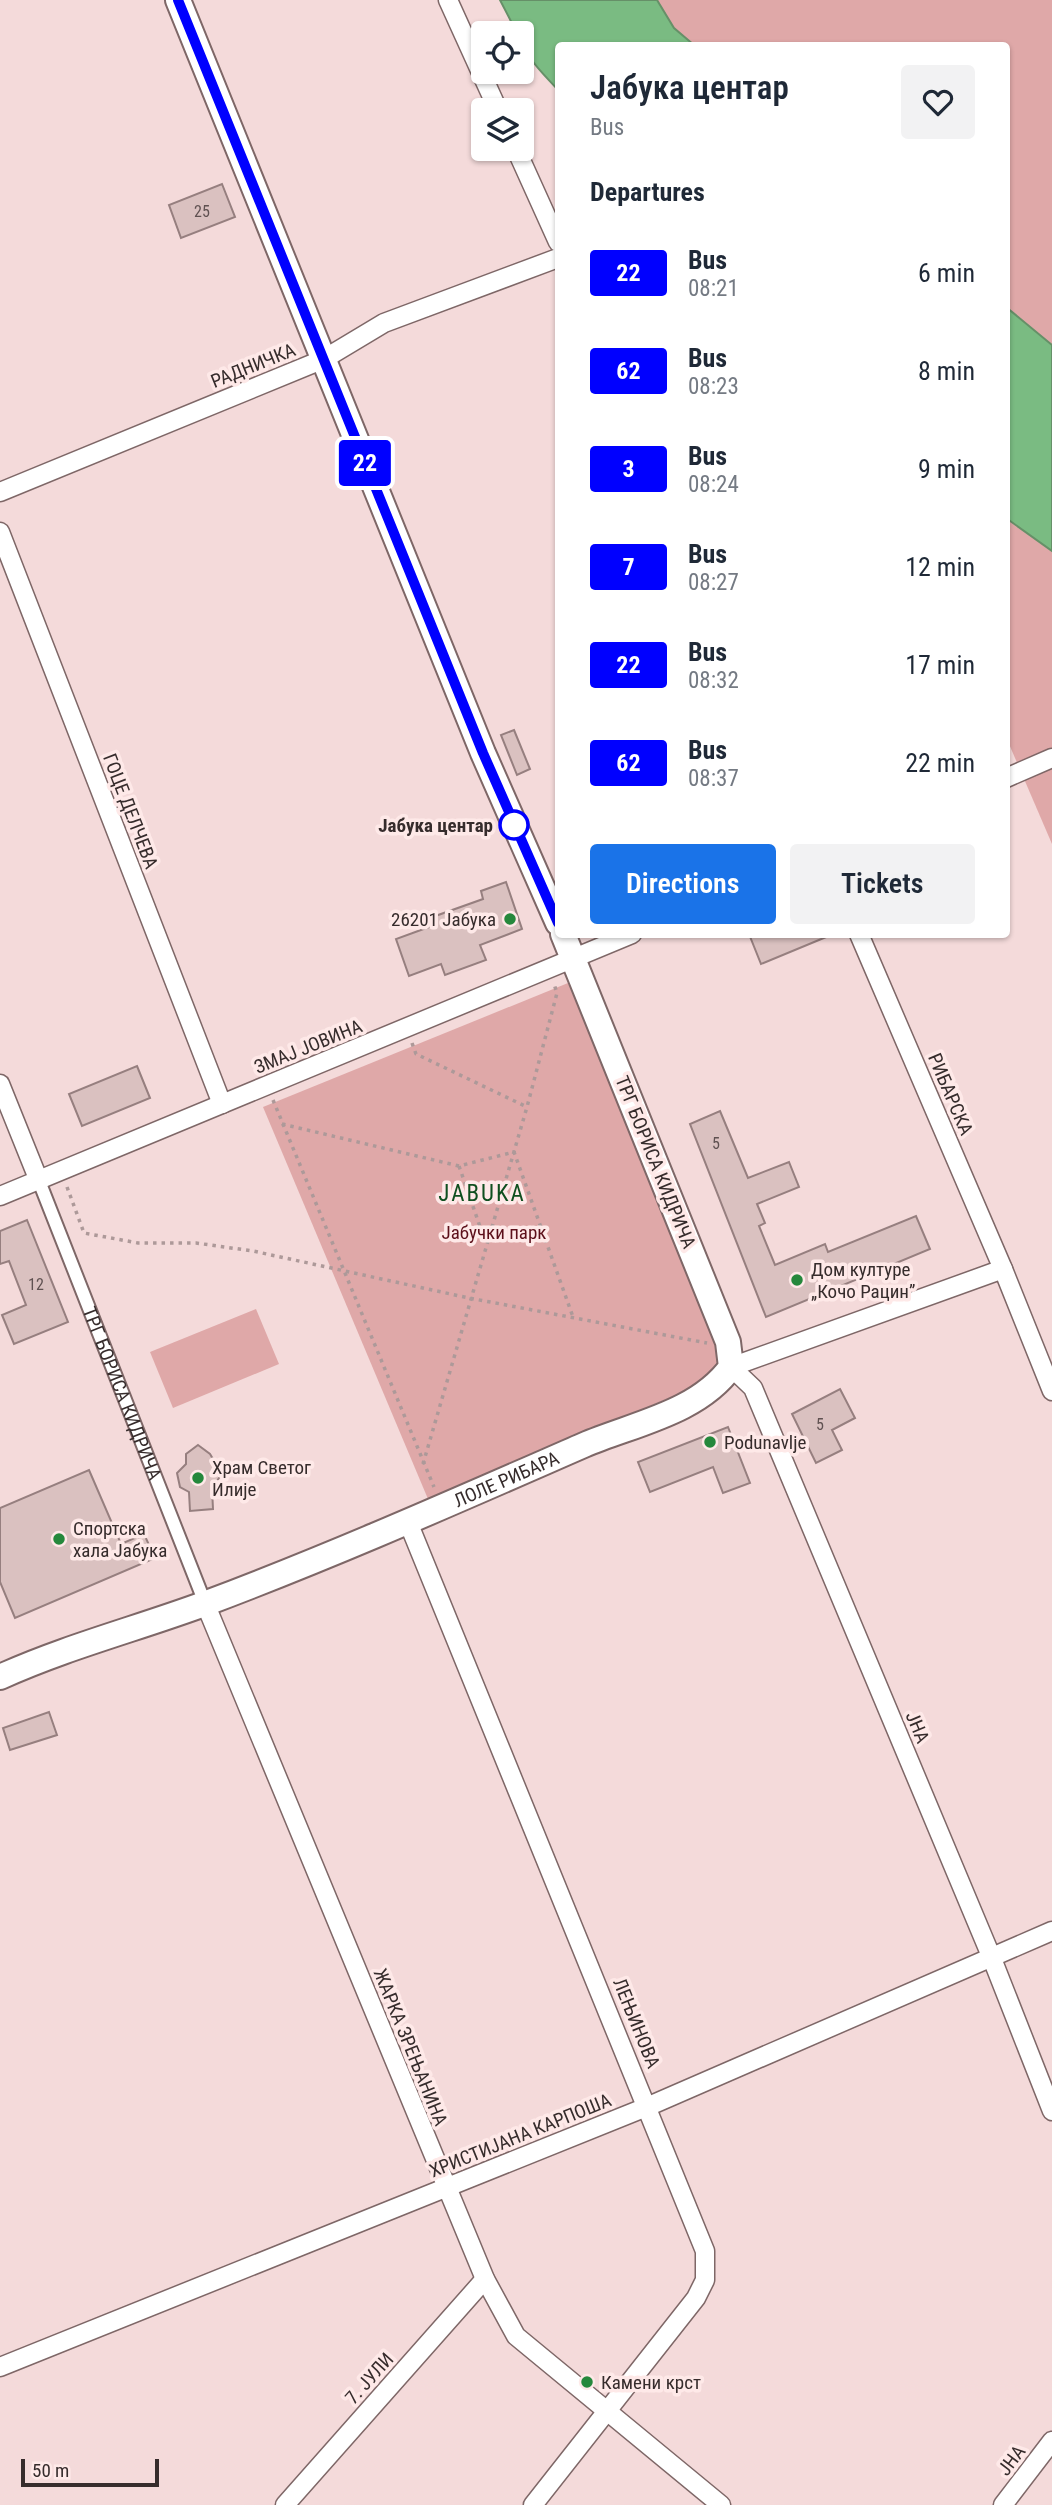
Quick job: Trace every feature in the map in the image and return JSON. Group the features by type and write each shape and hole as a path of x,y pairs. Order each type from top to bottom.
{"main road":[{"path":"178,0 483,753 555,916"},
{"name":"ТРГ БОРИСА КИДРИЧА","path":"565,938 728,1342 731,1367"},
{"name":"ЛОЛЕ РИБАРА","path":"0,1677 37,1660 205,1603 445,1508 587,1444 663,1415 719,1384 731,1367"}],"street":[{"path":"448,0 493,98"},
{"path":"521,161 555,235"},
{"name":"РАДНИЧКА","path":"0,492 324,359 384,323 555,258"},
{"name":"ГОЦЕ ДЕЛЧЕВА","path":"0,533 222,1104"},
{"path":"1010,776 1052,758"},
{"name":"ЗМАЈ ЈОВИНА","path":"0,1196 622,938"},
{"name":"РИБАРСКА","path":"861,938 1003,1269 1052,1391"},
{"path":"0,1084 39,1181"},
{"name":"ТРГ БОРИСА КИДРИЧА","path":"39,1181 205,1603"},
{"name":"ЛОЛЕ РИБАРА","path":"731,1367 1003,1269"},
{"name":"ЈНА","path":"731,1367 753,1388 991,1956 1052,2111"},
{"name":"ЛЕЊИНОВА","path":"408,1522 649,2106 705,2251 705,2280 696,2298 668,2329 533,2505"},
{"name":"ЖАРКА ЗРЕЊАНИНА","path":"205,1603 485,2279 516,2336 606,2413 721,2505"},
{"name":"ХРИСТИЈАНА КАРПОША","path":"0,2367 649,2106 1052,1931"},
{"name":"7. ЈУЛИ","path":"285,2505 485,2279"},
{"name":"ЈНА","path":"1003,2505 1052,2441"}],"path":[{"path":"422,1464 527,1107 557,993 548,969"},
{"path":"406,1028 416,1054 527,1107"},
{"path":"267,1086 422,1464 445,1508"},
{"path":"282,1124 459,1166 514,1152"},
{"path":"514,1152 574,1318"},
{"path":"459,1166 486,1245"},
{"path":"61,1172 84,1233 138,1243 196,1243 253,1251 471,1298 701,1343 728,1342"}],"green space":[{"path":"657,0 1052,0 1052,345 1010,310 1010,42 690,42 674,28"},
{"path":"1010,521 1052,551 1052,844 1010,746"},
{"name":"Јабучки парк","path":"568,983 718,1343 719,1365 705,1383 428,1499 263,1107"},
{"path":"256,1309 279,1364 173,1408 150,1352"}],"shaded area":[{"path":"500,0 657,0 674,28 690,42 555,42 555,87 534,63 534,21 511,21"},
{"path":"1010,310 1052,345 1052,551 1010,521"}],"building":[{"path":"222,184 235,217 181,238 169,205"},
{"path":"514,730 530,769 517,775 501,735"},
{"path":"506,882 522,929 480,945 486,960 445,975 441,964 409,976 396,939 429,927 427,919 483,899 481,891"},
{"path":"751,938 824,938 761,964"},
{"path":"137,1066 150,1098 82,1126 69,1094"},
{"path":"720,1111 748,1178 789,1162 799,1187 757,1204 765,1223 759,1226 775,1265 825,1244 828,1252 916,1216 930,1249 766,1317 690,1124"},
{"path":"27,1220 68,1322 14,1344 2,1315 26,1305 9,1261 0,1264 0,1231"},
{"path":"840,1389 855,1418 832,1430 842,1450 816,1463 792,1414"},
{"path":"728,1427 750,1483 723,1493 713,1467 650,1492 638,1462"},
{"name":"Храм Светог Илије","path":"198,1445 210,1454 219,1469 219,1478 212,1488 213,1509 190,1511 189,1492 180,1487 177,1473 186,1464 186,1454"},
{"name":"Спортска хала Јабука","path":"89,1470 121,1544 144,1534 155,1558 15,1618 0,1582 0,1508"},
{"path":"49,1712 57,1735 10,1750 3,1728"}],"bus line":[{"name":"22","path":"178,0 483,753 555,916"}],"place":[{"name":"Јабука центар","path":"514,825"},
{"name":"26201 Јабука","path":"510,919"},
{"name":"Дом културе „Кочо Рацин”","path":"797,1280"},
{"name":"Podunavlje","path":"710,1442"},
{"name":"Храм Светог Илије","path":"198,1478"},
{"name":"Спортска хала Јабука","path":"59,1539"},
{"name":"Камени крст","path":"587,2382"}],"district":[{"name":"JABUKA","path":"482,1193"}]}
